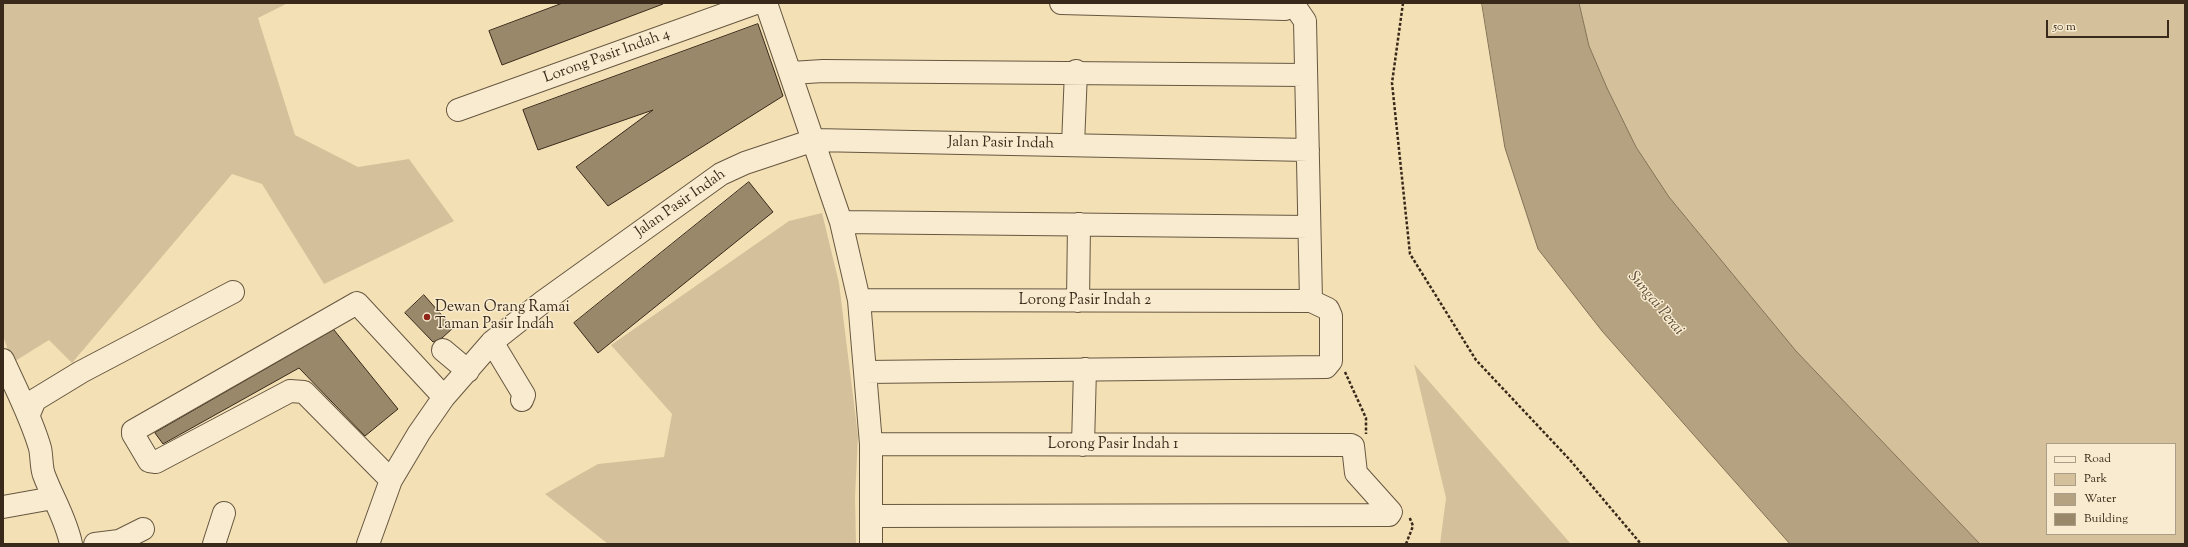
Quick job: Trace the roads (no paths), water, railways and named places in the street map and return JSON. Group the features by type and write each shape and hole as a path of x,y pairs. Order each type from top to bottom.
{"street":[{"name":"Lorong Pasir Indah 4","path":"458,110 756,3"},
{"path":"766,3 841,222 859,300 871,444 871,544"},
{"path":"865,372 1326,367 1331,362 1331,316 1328,309 1311,301 1305,21 1295,4 1285,9 1061,3"},
{"path":"791,73 823,71 1076,71 1306,75"},
{"path":"1073,145 1076,71"},
{"name":"Jalan Pasir Indah","path":"368,544 391,480 444,397 492,342 544,301 721,174 745,163 814,140 1308,150"},
{"path":"841,222 1309,227"},
{"path":"1078,301 1079,224"},
{"path":"29,414 35,400 81,372 233,292"},
{"name":"Lorong Pasir Indah 2","path":"859,300 1311,301"},
{"path":"391,480 304,392 290,391 156,462 149,461 133,434 134,429 357,303 444,397"},
{"path":"492,342 524,396 522,400"},
{"path":"443,350 468,371"},
{"path":"3,360 29,414 40,450 44,473 53,498 61,511 71,544"},
{"path":"1083,445 1085,369"},
{"name":"Lorong Pasir Indah 1","path":"871,444 1349,445 1353,446 1356,473 1391,512 1389,515 871,516"},
{"path":"3,507 53,498"},
{"path":"214,544 224,513"},
{"path":"95,544 119,541 143,529"}],"water":[{"name":"Sungai Perai","path":"1482,3 1579,3 1589,46 1607,88 1636,147 1669,197 1796,351 1980,544 1790,544 1602,331 1538,249 1505,148"}],"place":[{"name":"Dewan Orang Ramai Taman Pasir Indah","path":"427,317"}]}
